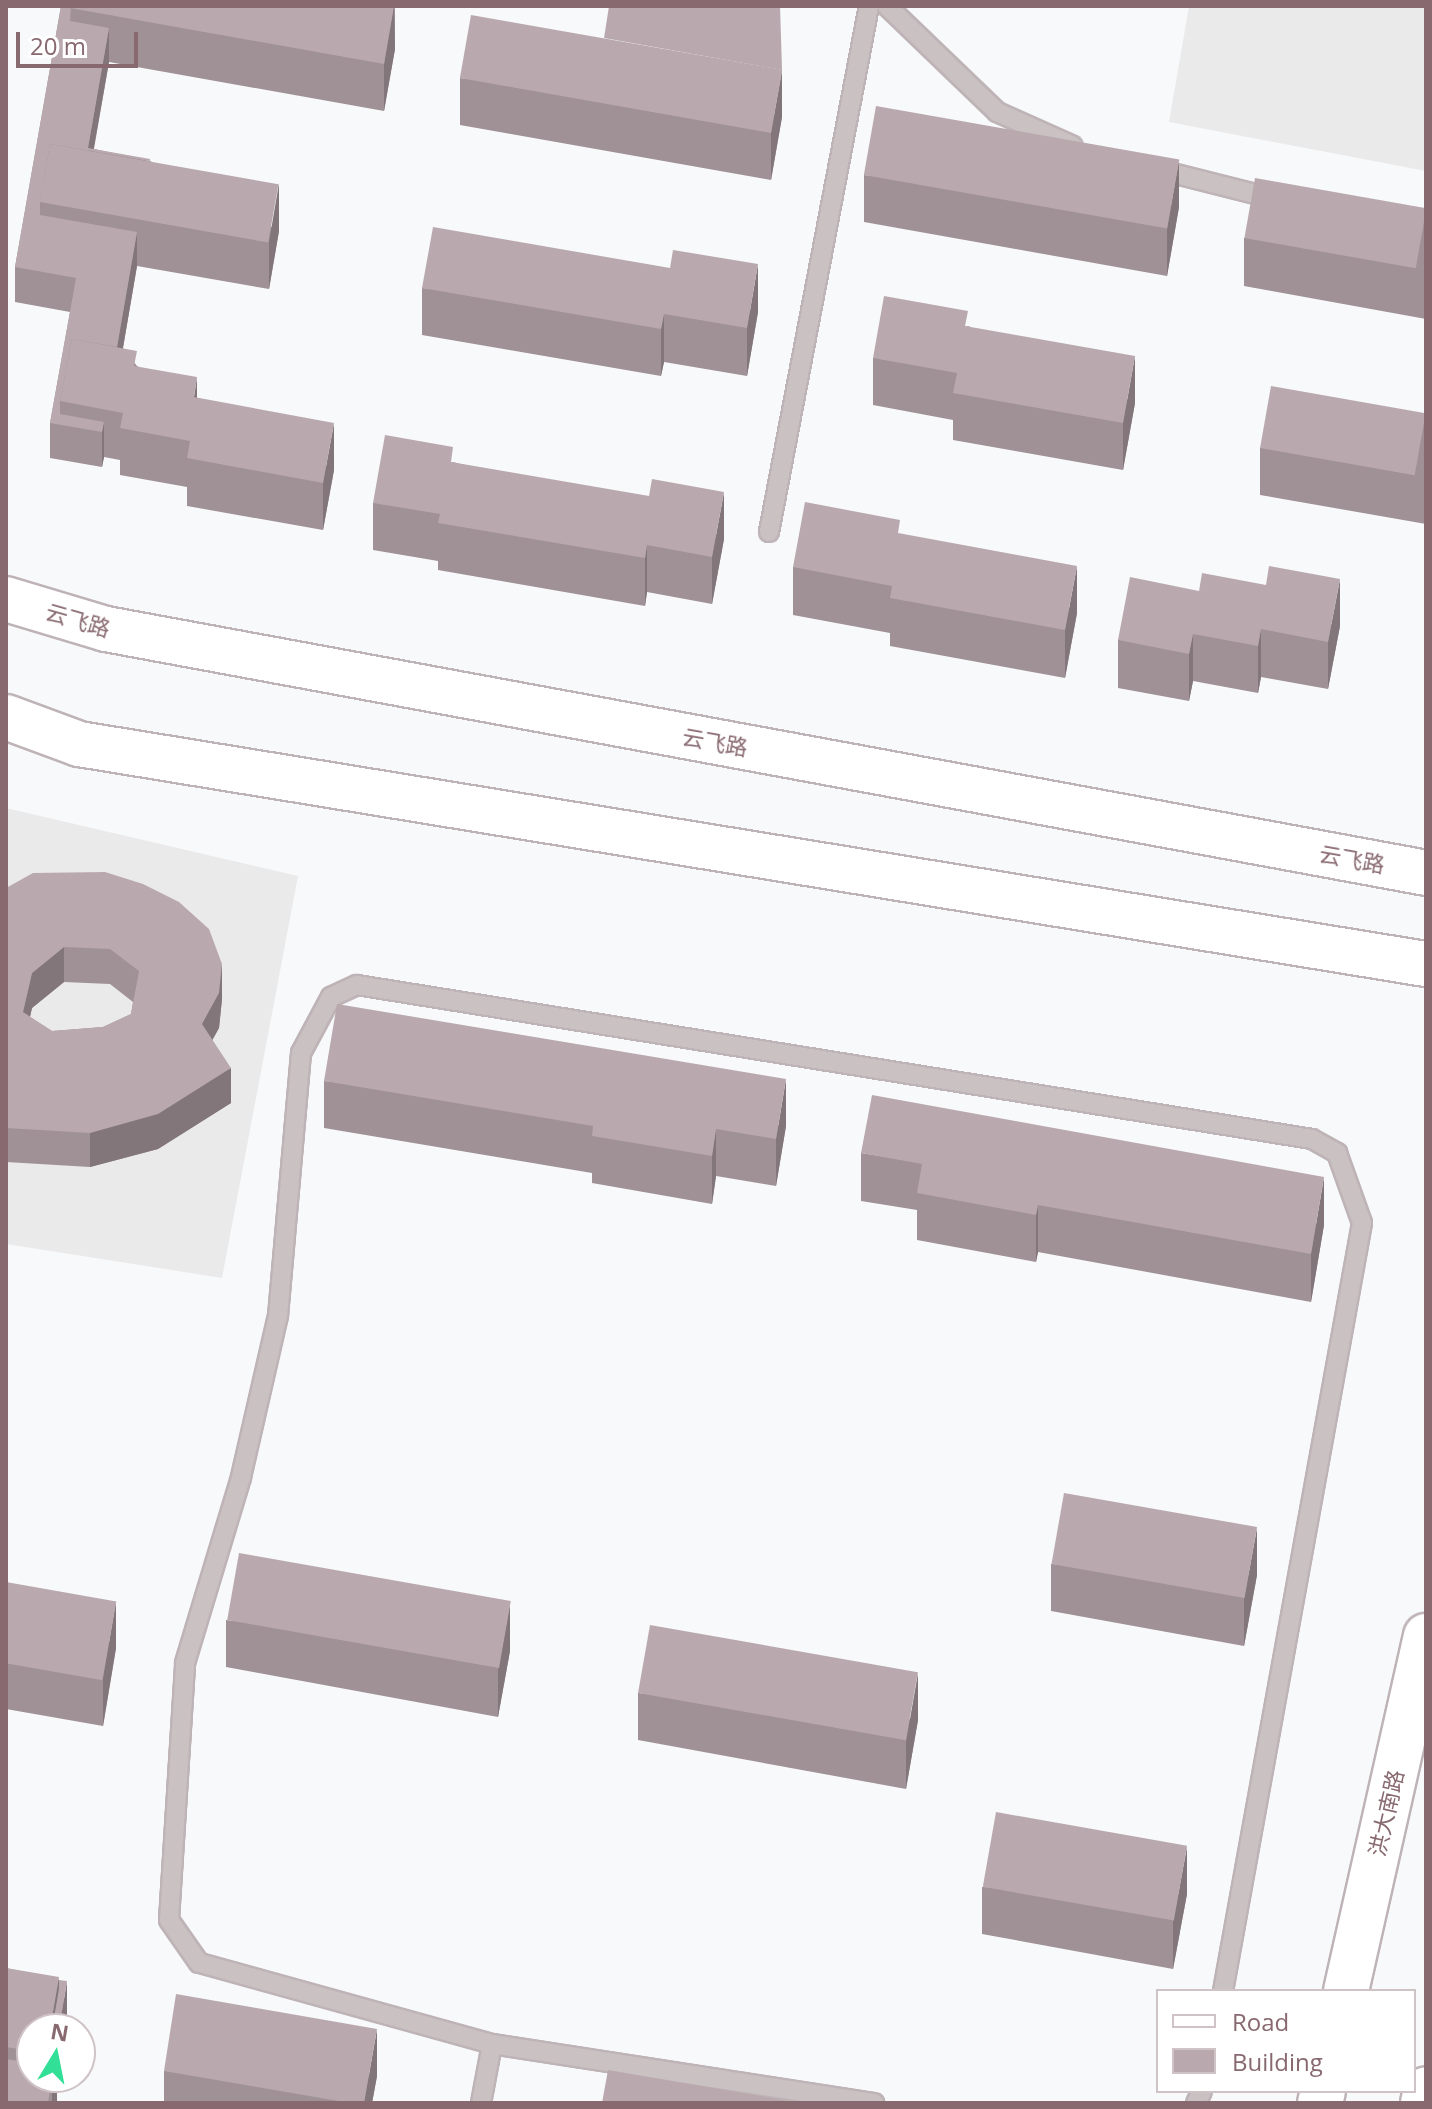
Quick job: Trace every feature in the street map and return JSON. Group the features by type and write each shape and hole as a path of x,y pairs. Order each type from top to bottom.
{"main road":[{"name":"云飞路","path":"6,599 106,629 1426,873"},
{"path":"6,717 79,744 1426,964"},
{"name":"洪大南路","path":"1346,1989 1426,1636"},
{"path":"1423,2103 1426,2089"}],"lane":[{"path":"769,532 869,6"},
{"path":"887,6 997,112 1099,153"},
{"path":"1141,165 1302,205"},
{"path":"874,2103 492,2044 199,1963 169,1920 185,1663 241,1477 278,1316 301,1053 331,997 357,985 1312,1139 1337,1153 1362,1223 1223,1989"},
{"path":"481,2103 492,2044"}],"shaded area":[{"path":"1189,6 1426,6 1426,171 1169,122"},
{"path":"6,808 298,876 222,1278 6,1244"}],"building":[{"path":"61,6 71,6 70,21 109,28 88,148 150,159 50,144 40,215 137,232 117,347 72,339 60,401 60,414 104,422 102,432 50,423 76,278 15,267"},
{"path":"71,6 394,6 384,64"},
{"path":"609,6 780,6 782,70 604,38"},
{"path":"471,15 782,70 771,133 460,78"},
{"path":"876,106 1179,159 1167,228 864,175"},
{"path":"50,144 278,184 268,242 40,202"},
{"path":"1255,178 1426,208 1416,268 1244,238"},
{"path":"433,227 670,268 673,250 758,264 747,328 664,314 661,329 422,288"},
{"path":"884,296 968,311 965,326 1135,356 1123,423 953,393 957,373 873,358"},
{"path":"72,339 137,351 134,366 197,377 194,397 334,423 323,483 187,458 190,441 120,428 123,413 60,401"},
{"path":"1271,386 1426,413 1415,475 1260,448"},
{"path":"385,435 453,447 451,462 649,496 652,479 724,492 712,557 647,545 645,558 438,523 440,514 373,503"},
{"path":"805,502 900,520 898,533 1077,566 1065,630 890,598 892,586 793,567"},
{"path":"1269,566 1340,579 1328,642 1261,629 1258,646 1193,634 1189,654 1118,640 1130,577 1199,591 1202,573 1266,585"},
{"path":"105,872 143,884 179,902 209,929 222,964 219,993 202,1024 231,1068 158,1114 90,1133 6,1128 6,888 33,873","holes":["64,947 110,949 139,971 131,1014 103,1027 52,1031 23,1012 32,973"]},
{"path":"337,1004 786,1079 776,1139 716,1129 712,1156 592,1136 593,1126 324,1081"},
{"path":"872,1095 1324,1177 1311,1254 1038,1205 1036,1215 917,1193 922,1164 861,1153"},
{"path":"1064,1493 1257,1527 1245,1598 1051,1564"},
{"path":"239,1553 511,1601 499,1668 227,1620"},
{"path":"6,1582 116,1601 102,1680 6,1663"},
{"path":"650,1625 918,1672 906,1740 638,1693"},
{"path":"996,1812 1187,1846 1174,1921 983,1887"},
{"path":"6,1968 59,1977 53,2013 16,2013 16,2049 6,2047"},
{"path":"59,1980 67,1981 62,2013 55,2013"},
{"path":"176,1994 377,2029 364,2103 164,2071"},
{"path":"6,2059 16,2061 16,2093 50,2093 48,2103 6,2103"},
{"path":"608,2070 801,2103 602,2103"}]}
